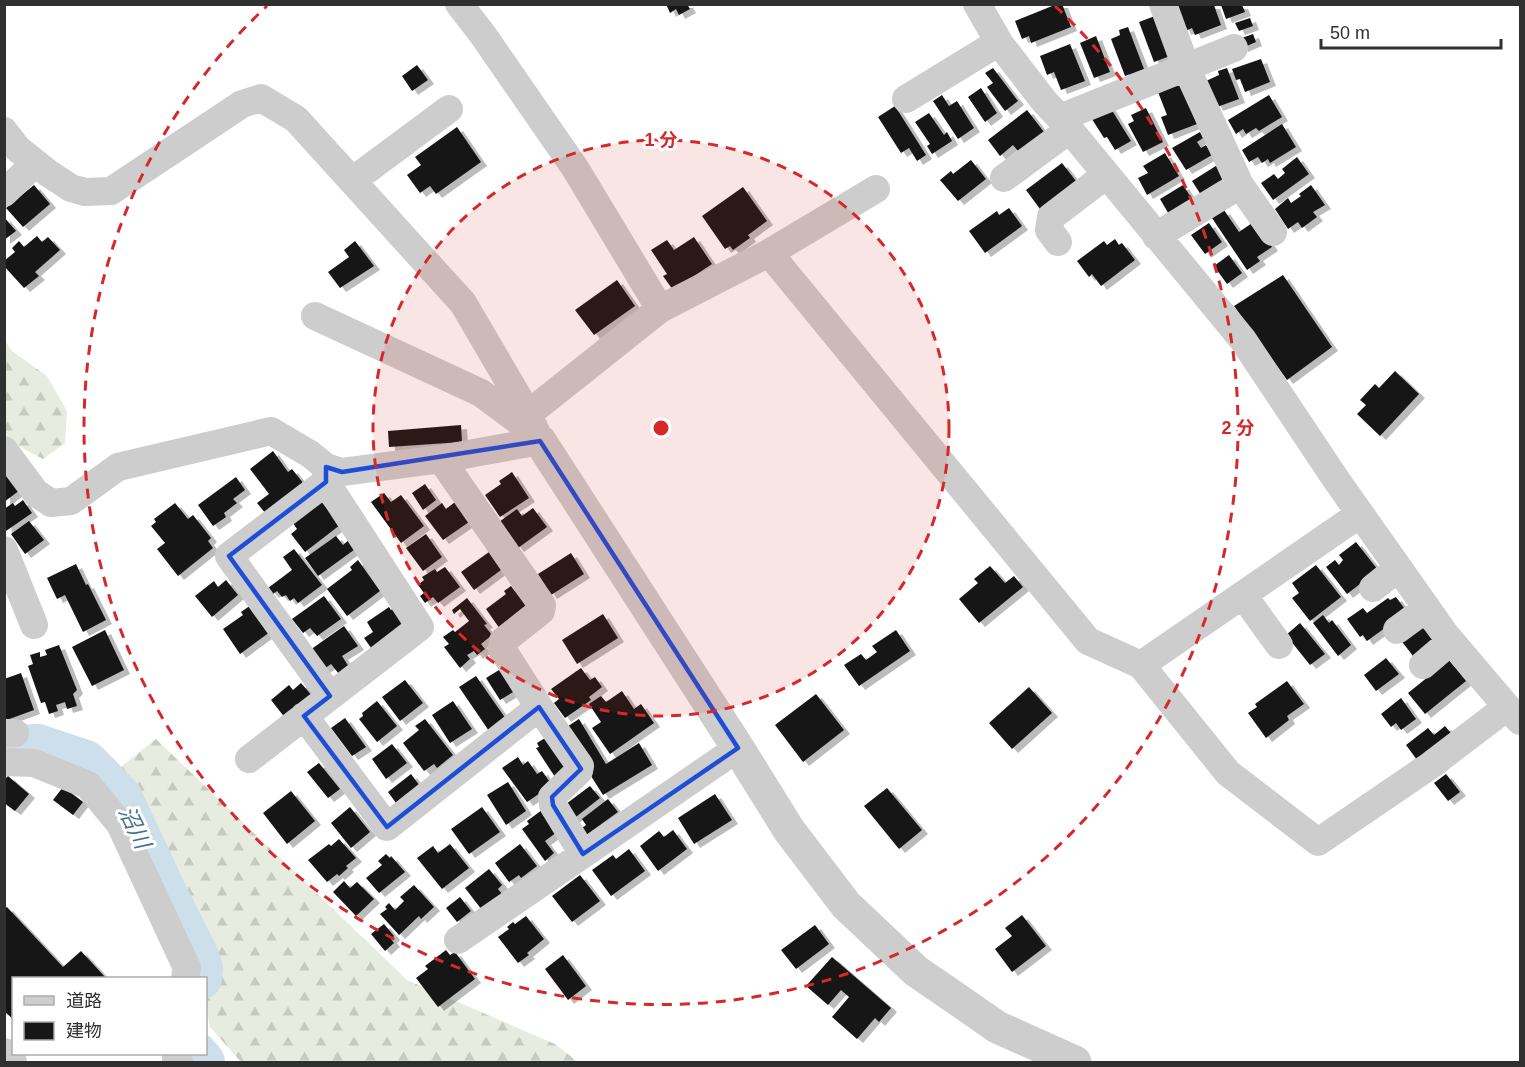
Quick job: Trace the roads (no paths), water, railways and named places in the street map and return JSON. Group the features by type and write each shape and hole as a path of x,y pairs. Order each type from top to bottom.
{"street":[{"path":"459,4 575,168 660,309"},
{"path":"769,253 1088,641 1141,665 1228,773 1318,842 1431,765 1514,714 1450,641 1360,514 1243,340 1044,101 999,42 977,4"},
{"path":"1163,4 1186,67 1240,185 1273,232"},
{"path":"906,99 999,42"},
{"path":"1004,178 1065,124 1186,67 1234,48"},
{"path":"4,131 35,163 71,188 85,192 111,192 242,104 261,98 296,119 463,303 536,430 789,831 846,905 916,971 997,1026 1075,1062"},
{"path":"352,181 449,109"},
{"path":"4,193 35,163"},
{"path":"1058,242 1049,230 1051,217 1106,175"},
{"path":"1156,236 1240,185"},
{"path":"330,696 229,556 326,474 441,459 536,430 660,309 769,253 876,189"},
{"path":"315,316 481,393 536,430"},
{"path":"4,450 36,493 51,503 71,501 118,467 271,431 310,454 326,474 420,627 249,759"},
{"path":"441,459 542,605 541,611 503,640 502,649 580,766 579,771 552,797 553,805 583,854"},
{"path":"1141,665 1360,514"},
{"path":"4,550 34,625"},
{"path":"1372,588 1398,568"},
{"path":"1243,595 1279,645"},
{"path":"1397,630 1427,608"},
{"path":"1423,665 1450,641"},
{"path":"304,716 387,827 539,707"},
{"path":"458,940 738,748"},
{"path":"4,762 34,763 88,785 120,824 187,968 185,977"},
{"path":"4,1052 13,1062"}],"waterway":[{"name":"沼川","path":"4,747 38,746 86,762 120,797 195,952 201,968 200,977"},
{"name":"沼川","path":"197,1055 203,1062"}]}
